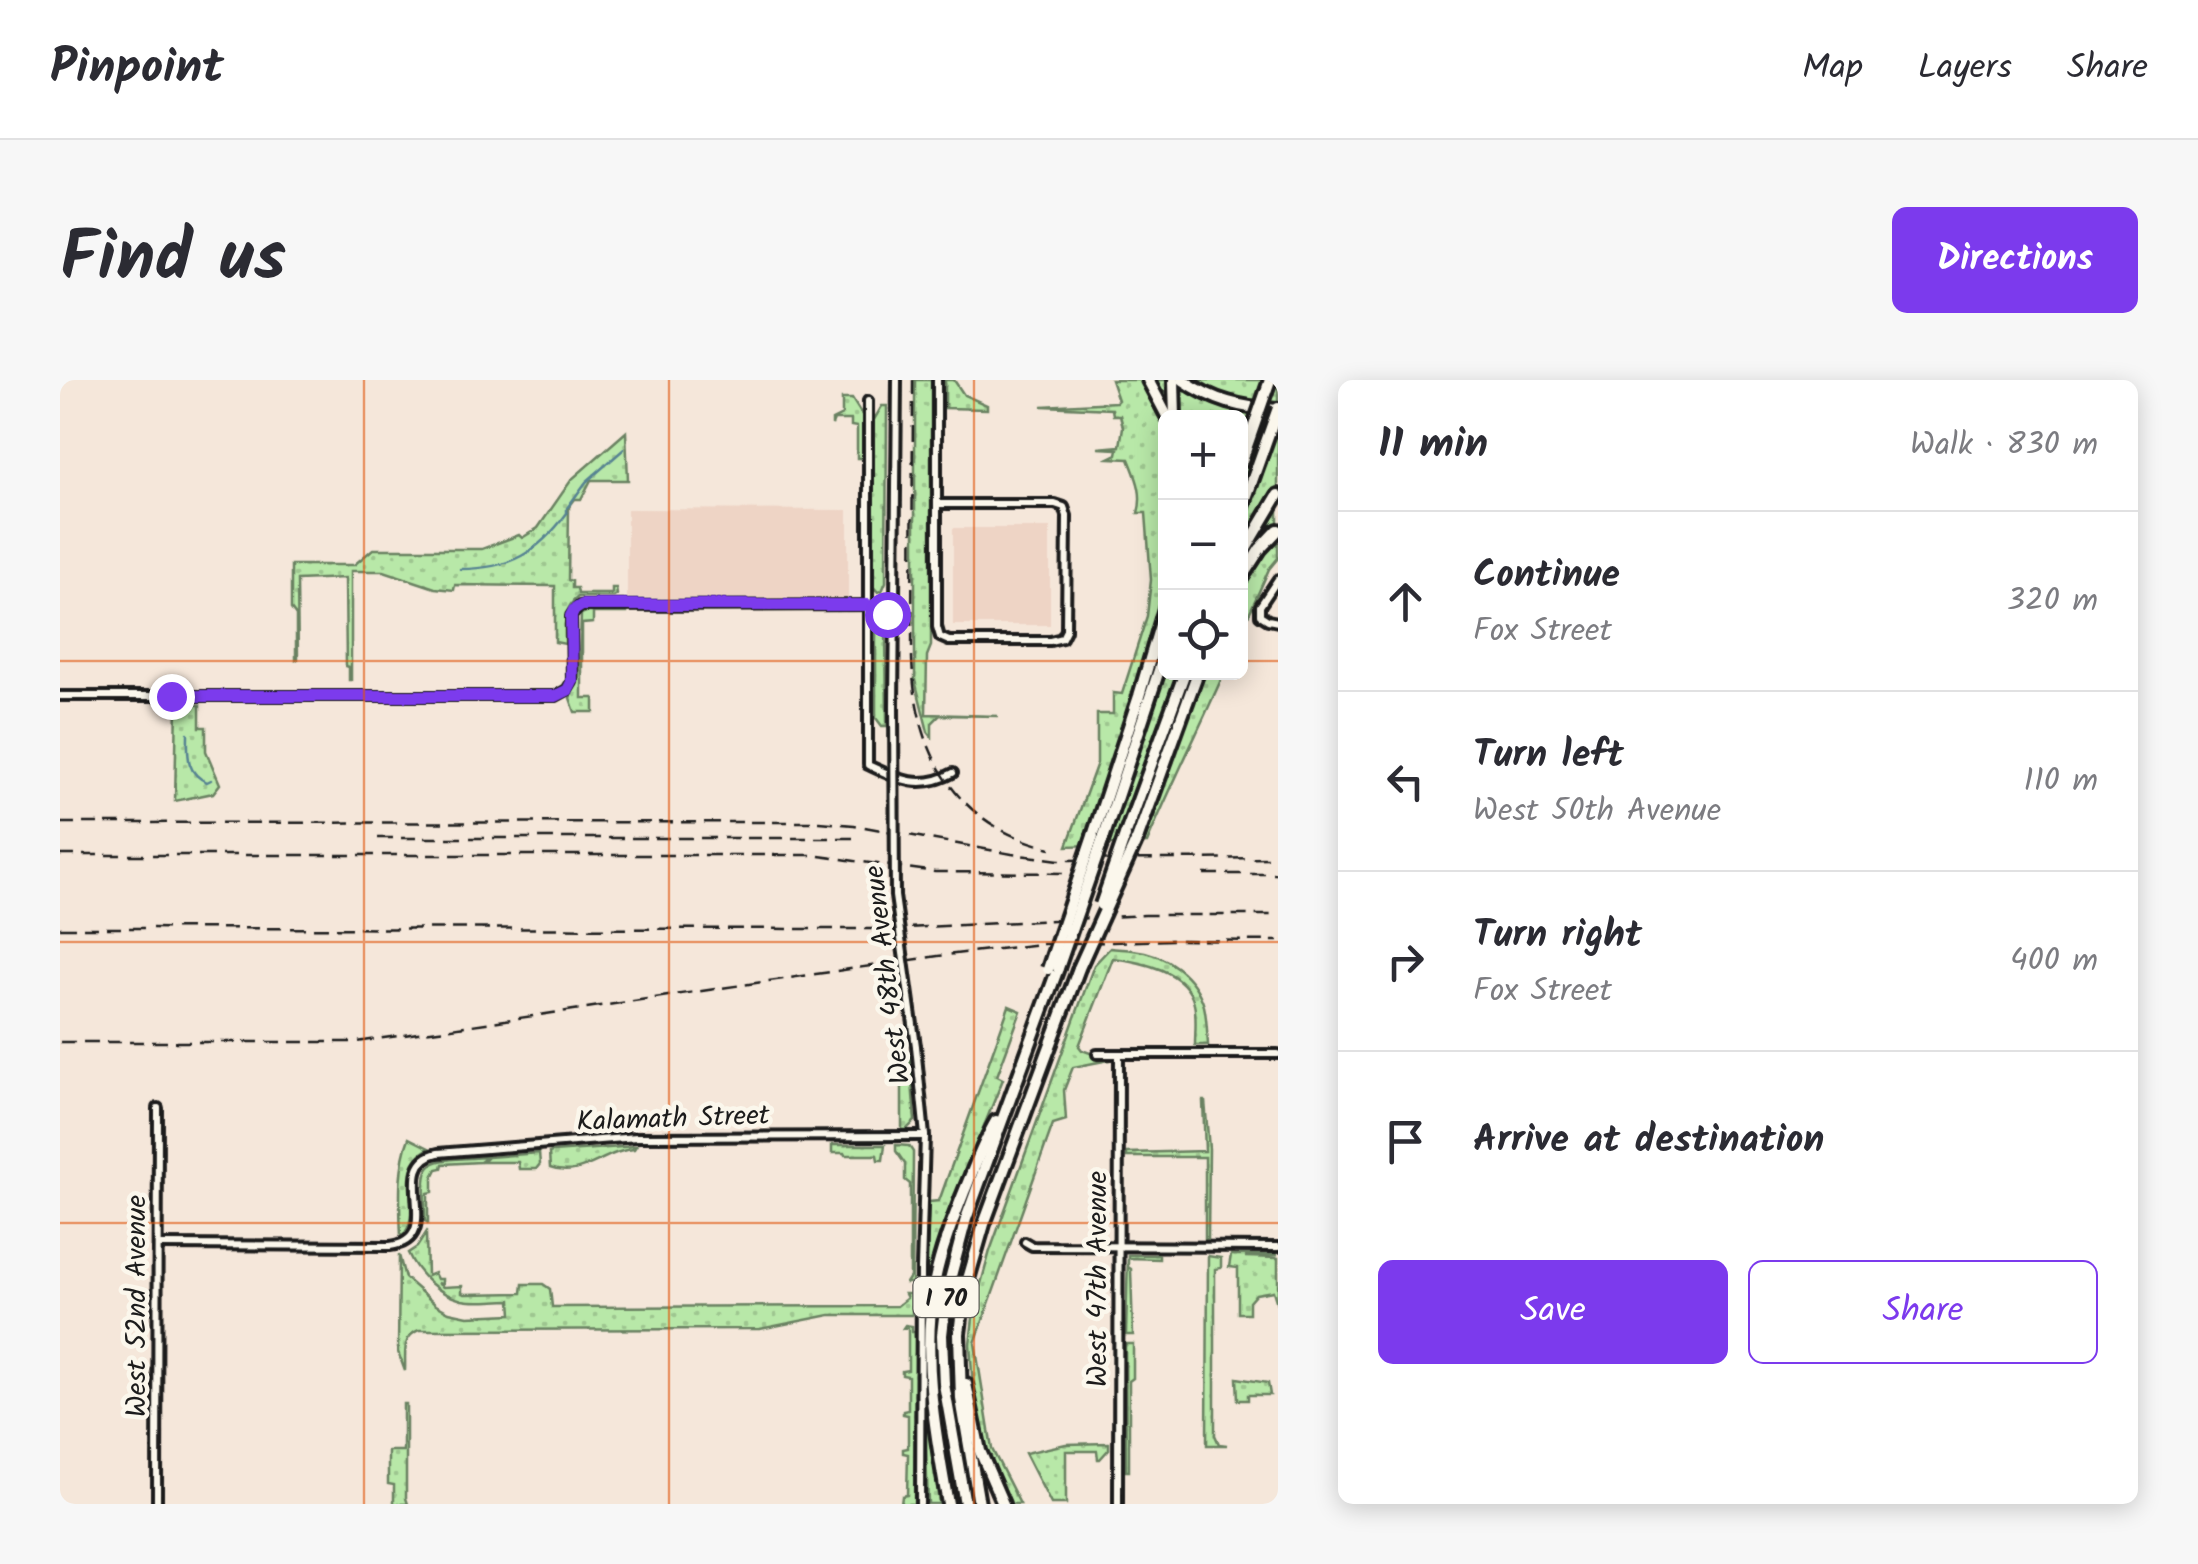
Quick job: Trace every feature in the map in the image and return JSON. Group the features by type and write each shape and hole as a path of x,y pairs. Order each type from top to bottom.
{"highway":[{"path":"1148,380 1164,410"},
{"path":"1177,410 1179,380 1234,406 1278,409 1245,500"},
{"path":"1248,443 1270,380"},
{"path":"1248,544 1278,494"},
{"path":"1248,568 1278,530"},
{"path":"1098,836 1158,632"},
{"path":"1128,766 1158,674"},
{"name":"I 70","path":"965,1504 944,1384 942,1335 944,1306 961,1234 1098,836 1161,680"},
{"name":"I 70","path":"979,1504 961,1399 959,1334 967,1280 1182,680"},
{"path":"1078,968 1138,836 1195,680"},
{"path":"948,1504 932,1390 930,1324 934,1287 944,1246 968,1183 988,1134 1009,1098"},
{"path":"959,1334 976,1434 1003,1504"}],"street":[{"name":"West 48th Avenue","path":"897,380 895,896 925,1136 920,1504"},
{"path":"937,380 937,504 937,626 940,637 949,641 1062,638 1066,630 1064,507 937,504"},
{"path":"868,400 868,765 899,780 919,782 939,780 953,773"},
{"path":"1278,579 1260,606 1260,615 1278,622"},
{"path":"60,696 560,695 572,682 571,619 574,610 582,605 895,604"},
{"path":"868,605 888,615 895,632"},
{"path":"1097,1054 1278,1054"},
{"name":"West 47th Avenue","path":"1118,1504 1119,1054"},
{"name":"West 52nd Avenue","path":"157,1504 158,1108"},
{"name":"Kalamath Street","path":"158,1245 402,1244 412,1236 416,1222 416,1173 424,1158 432,1154 637,1137 925,1136"},
{"path":"1025,1242 1032,1246 1278,1246"}],"shaded area":[{"path":"627,509 848,510 848,598 627,598"},
{"path":"953,528 1050,528 1050,625 953,625"}],"green space":[{"path":"915,380 931,380 931,646 927,656 926,714 998,716 940,715 932,723 932,737 915,680"},
{"path":"945,380 954,380 964,395 987,405 987,409 945,408"},
{"path":"1111,380 1278,380 1278,558 1248,616 1248,410 1158,410 1158,680 1221,680 1147,843 1067,846 1097,763 1097,714 1113,714 1113,693 1122,694 1147,616 1151,580 1146,513 1138,513 1140,492 1129,459 1109,458 1118,449 1098,448 1120,446 1120,415 1113,415 1112,409 1042,406 1118,400"},
{"path":"842,399 852,399 864,418 863,458 857,458 857,427 851,426 851,420 834,420 832,425 832,420 842,415"},
{"path":"882,406 887,406 886,582 878,592 871,584 872,423"},
{"path":"626,432 628,480 591,480 581,499 575,499 569,507 568,580 572,581 572,588 577,588 578,594 612,594 612,588 616,588 617,595 578,597 569,607 565,644 555,642 555,586 455,585 454,590 435,588 384,571 351,571 351,680 346,666 345,578 297,580 296,660 291,565 354,565 373,549 482,549 519,535 522,538 538,528 572,479"},
{"path":"627,611 593,613 593,623 582,624 582,698 594,698 594,712 575,712 570,698 579,677 581,614 586,612"},
{"path":"880,620 886,629 887,726 876,718 876,623"},
{"path":"177,704 200,705 200,727 206,727 206,751 220,784 213,793 175,801"},
{"path":"1110,948 1145,952 1186,975 1204,1006 1208,1045 1195,1045 1194,1004 1182,983 1161,970 1113,958 1079,1046 1109,1060 1073,1067 1064,1090 1066,1120 1053,1124 975,1343 992,1449 1020,1504 1010,1504 984,1449 974,1403 970,1344 974,1309 990,1251 1094,965"},
{"path":"1009,1006 1021,1011 997,1076 1003,1079 948,1215 928,1290 925,1287 929,1202 939,1201"},
{"path":"910,1054 915,1121 905,1131 902,1055"},
{"path":"1203,1101 1209,1149 1208,1239 1205,1157 1127,1157 1127,1153 1205,1151"},
{"path":"409,1138 429,1148 412,1168 411,1216 401,1238 401,1174"},
{"path":"832,1145 885,1145 883,1160 878,1160 877,1155 832,1153"},
{"path":"896,1145 909,1146 913,1152 912,1283 906,1283 910,1277 910,1184 905,1180 905,1164"},
{"path":"636,1146 582,1168 550,1168 552,1152"},
{"path":"539,1153 540,1164 536,1169 519,1169 518,1162 483,1162 488,1157"},
{"path":"487,1157 480,1162 443,1164 437,1169 433,1192 428,1193 428,1223 425,1221 425,1183 430,1165"},
{"path":"426,1233 427,1276 434,1273 442,1279 442,1284 437,1283 443,1287 462,1286 465,1294 522,1293 523,1284 543,1284 550,1289 552,1307 897,1306 907,1298 905,1294 912,1294 912,1315 830,1315 760,1329 419,1330 407,1342 405,1371 398,1352 399,1255 405,1278 449,1312 468,1316 512,1314 511,1300 462,1300 430,1282 408,1253"},
{"path":"1128,1255 1159,1255 1159,1259 1128,1258 1133,1335 1126,1335"},
{"path":"1231,1255 1278,1255 1245,1257 1278,1258 1278,1307 1273,1291 1256,1294 1249,1302 1249,1313 1238,1313 1238,1268 1229,1267"},
{"path":"1208,1256 1221,1258 1221,1268 1215,1269 1215,1435 1219,1444 1227,1445 1207,1445"},
{"path":"905,1325 916,1332 914,1504 901,1504 902,1496 907,1495 908,1454 903,1453 908,1448 908,1415 903,1411 908,1410 908,1376 902,1375 902,1371 908,1370"},
{"path":"1125,1344 1133,1344 1129,1471 1126,1471"},
{"path":"1237,1378 1268,1383 1270,1395 1248,1395 1248,1400 1238,1400"},
{"path":"927,1399 939,1504 928,1504"},
{"path":"403,1404 408,1504 394,1504 394,1485 388,1484 388,1451 403,1451"},
{"path":"1109,1443 1100,1459 1097,1451 1066,1451 1066,1504 1051,1504 1025,1453 1066,1444"}],"waterway":[{"path":"460,569 494,566 534,548 556,527 586,482 624,449"},
{"path":"188,733 191,768 200,778 211,780"}],"railway":[{"path":"913,380 912,658 921,724 946,780 965,803 1017,837 1051,848"},
{"path":"60,823 820,822 1059,860 1278,858"},
{"path":"378,838 858,838"},
{"path":"60,855 812,855 935,872 1064,873"},
{"path":"1204,874 1278,874"},
{"path":"60,928 889,929 1145,915 1278,915"},
{"path":"60,1042 357,1042 1040,944 1278,941"}],"route":[{"path":"171,696 556,696 568,690 572,682 571,616 582,605 868,605 887,614"}]}
